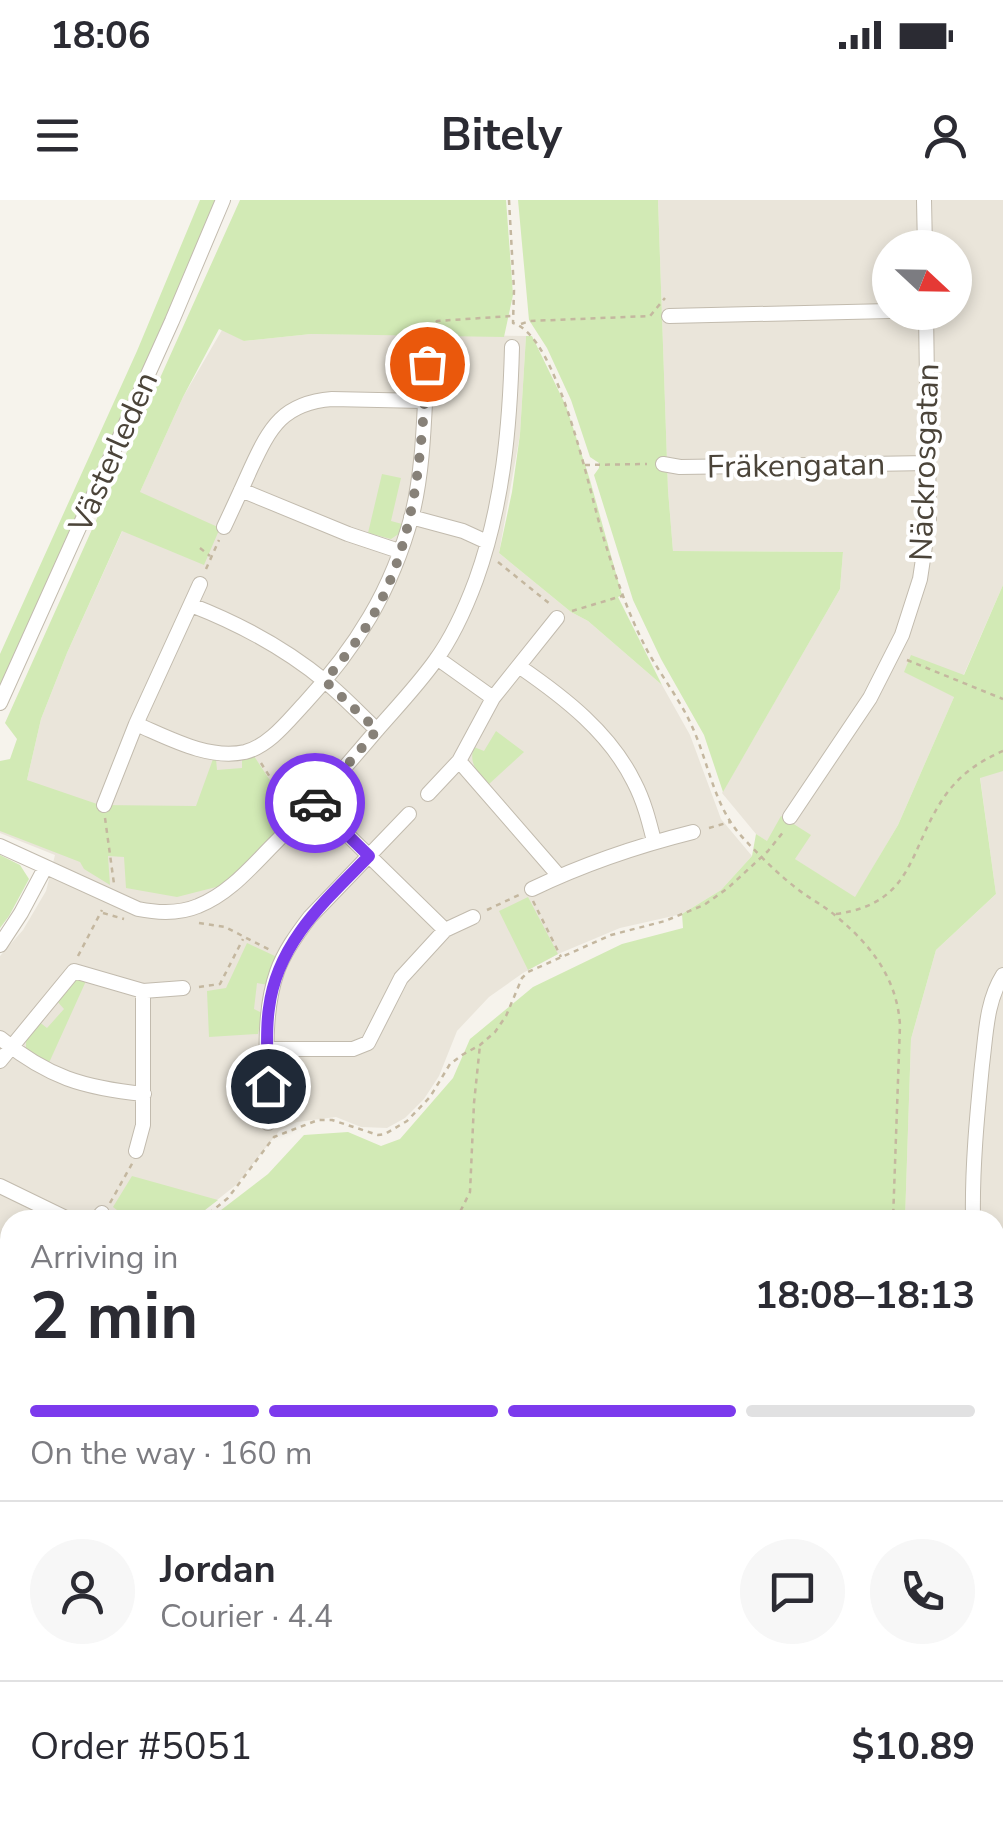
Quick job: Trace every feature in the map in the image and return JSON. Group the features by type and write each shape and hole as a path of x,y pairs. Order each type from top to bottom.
{"street":[{"name":"Västerleden","path":"0,703 179,307 223,200"},
{"path":"924,200 925,230"},
{"path":"669,316 872,310"},
{"name":"Näckrosgatan","path":"790,816 870,698 902,635 920,579 929,518 926,330"},
{"path":"0,846 138,909 158,912 193,908 228,889 315,803 377,730 438,658 462,613 476,580 502,475 510,416 512,348"},
{"path":"136,724 200,750 246,752 281,729 325,681 370,619 390,579 411,517 421,452 427,364"},
{"path":"224,528 270,431 291,410 332,399 424,401"},
{"name":"Fräkengatan","path":"662,464 680,467 929,463"},
{"path":"242,490 399,551"},
{"path":"411,517 463,531 485,548"},
{"path":"104,805 200,584"},
{"path":"191,605 274,644 325,681 377,730"},
{"path":"428,794 459,762 493,698 559,616"},
{"path":"438,658 493,698"},
{"path":"520,667 587,720 614,749 636,784 654,842"},
{"path":"459,762 559,876"},
{"path":"315,803 445,930"},
{"path":"268,1123 267,1029 271,991 284,956 310,917 409,814"},
{"path":"532,889 590,863 693,832"},
{"path":"0,945 44,868"},
{"path":"268,1049 353,1049 368,1043 401,978 445,930 472,917"},
{"path":"0,1061 5,1042 74,971 143,991 183,988"},
{"path":"973,1210 977,1112 988,1013 1003,976"},
{"path":"136,1151 143,1125 143,991"},
{"path":"5,1042 71,1081 108,1091 144,1094"},
{"path":"0,1186 49,1210"}],"path":[{"path":"508,200 514,290 512,323 519,325 538,348 555,378 624,595 648,652 691,724 716,795 730,822 762,856 800,892 835,914 881,963 897,997 900,1026 893,1210"},
{"path":"519,325 530,320 650,316 665,298"},
{"path":"427,364 428,331 437,321 513,316"},
{"path":"584,465 662,464"},
{"path":"200,584 224,528"},
{"path":"200,548 212,557"},
{"path":"485,548 559,616 624,595"},
{"path":"904,658 1003,699"},
{"path":"253,748 298,820"},
{"path":"835,914 853,912 894,890 951,788 970,768 1003,751"},
{"path":"213,1210 228,1198 274,1137 324,1120 371,1134 386,1134 407,1121 423,1106 455,1059 480,1045 501,1025 522,978 532,970 624,930 692,911 728,888 775,844 790,816"},
{"path":"693,832 730,822"},
{"path":"472,917 528,891 561,958"},
{"path":"193,908 198,922 225,927 284,956"},
{"path":"183,988 220,984 244,938"},
{"path":"461,1210 470,1192 480,1045"},
{"path":"104,1210 126,1178 136,1151"}],"shaded area":[{"path":"658,200 1003,200 1003,585 898,825 855,898 756,834 722,793 840,589 843,552 673,551"},
{"path":"222,330 245,341 311,334 526,336 520,434 499,553 571,612 588,621 662,685 690,735 721,819 752,856 721,890 682,914 620,928 558,954 489,997 457,1031 439,1076 424,1099 405,1118 387,1128 361,1127 336,1117 297,1122 279,1131 236,1185 205,1210 0,1210 0,956 23,930 46,891 55,855 0,830 27,780 41,719 67,653 183,397"},
{"path":"1003,770 1003,1210 905,1210 911,1039 936,950 996,894 980,777"}],"green space":[{"path":"200,200 215,200 209,220 0,688 0,654 137,351"},
{"path":"240,200 506,200 513,295 504,337 311,334 244,341 219,329 140,492 220,528 204,565 122,531 41,719 27,780 100,805 196,806 213,759 217,770 242,768 242,758 252,753 292,814 224,885 177,897 126,888 124,857 108,856 110,885 84,869 80,862 0,831 0,761 10,759 17,739 5,723"},
{"path":"518,200 658,200 673,551 843,552 840,589 723,792 704,735 633,600 594,475 599,463 590,457 571,400 529,320"},
{"path":"526,336 532,336 566,406 622,595 618,597 662,685 588,621 571,612 499,553 520,434"},
{"path":"382,474 401,478 391,521 402,524 400,533 391,539 368,533"},
{"path":"1003,585 1003,771 980,778 996,894 936,950 911,1039 905,1210 221,1210 268,1174 304,1135 348,1132 381,1146 400,1139 453,1078 470,1039 533,987 622,944 683,928 682,914 721,890 752,856 756,834 767,841 781,816 811,835 795,859 855,897 898,825 954,697 904,672 911,655 964,675"},
{"path":"496,731 524,752 488,785 475,768 472,753 474,747 484,751"},
{"path":"0,855 20,865 29,879 0,928"},
{"path":"528,897 558,954 528,970 499,911"},
{"path":"247,943 277,957 268,985 257,983 254,1009 262,1013 258,1034 209,1037 207,991 226,988"},
{"path":"80,979 86,981 48,1065 26,1048 26,1039 38,1021 47,1028 64,1009 56,1000"},
{"path":"132,1176 218,1200 205,1210 113,1207"}],"way so far":[{"path":"315,803 377,730 325,681 370,619 396,566 415,499 427,364"}],"route":[{"path":"268,1086 267,1029 278,969 296,934 369,856 315,803"}]}
